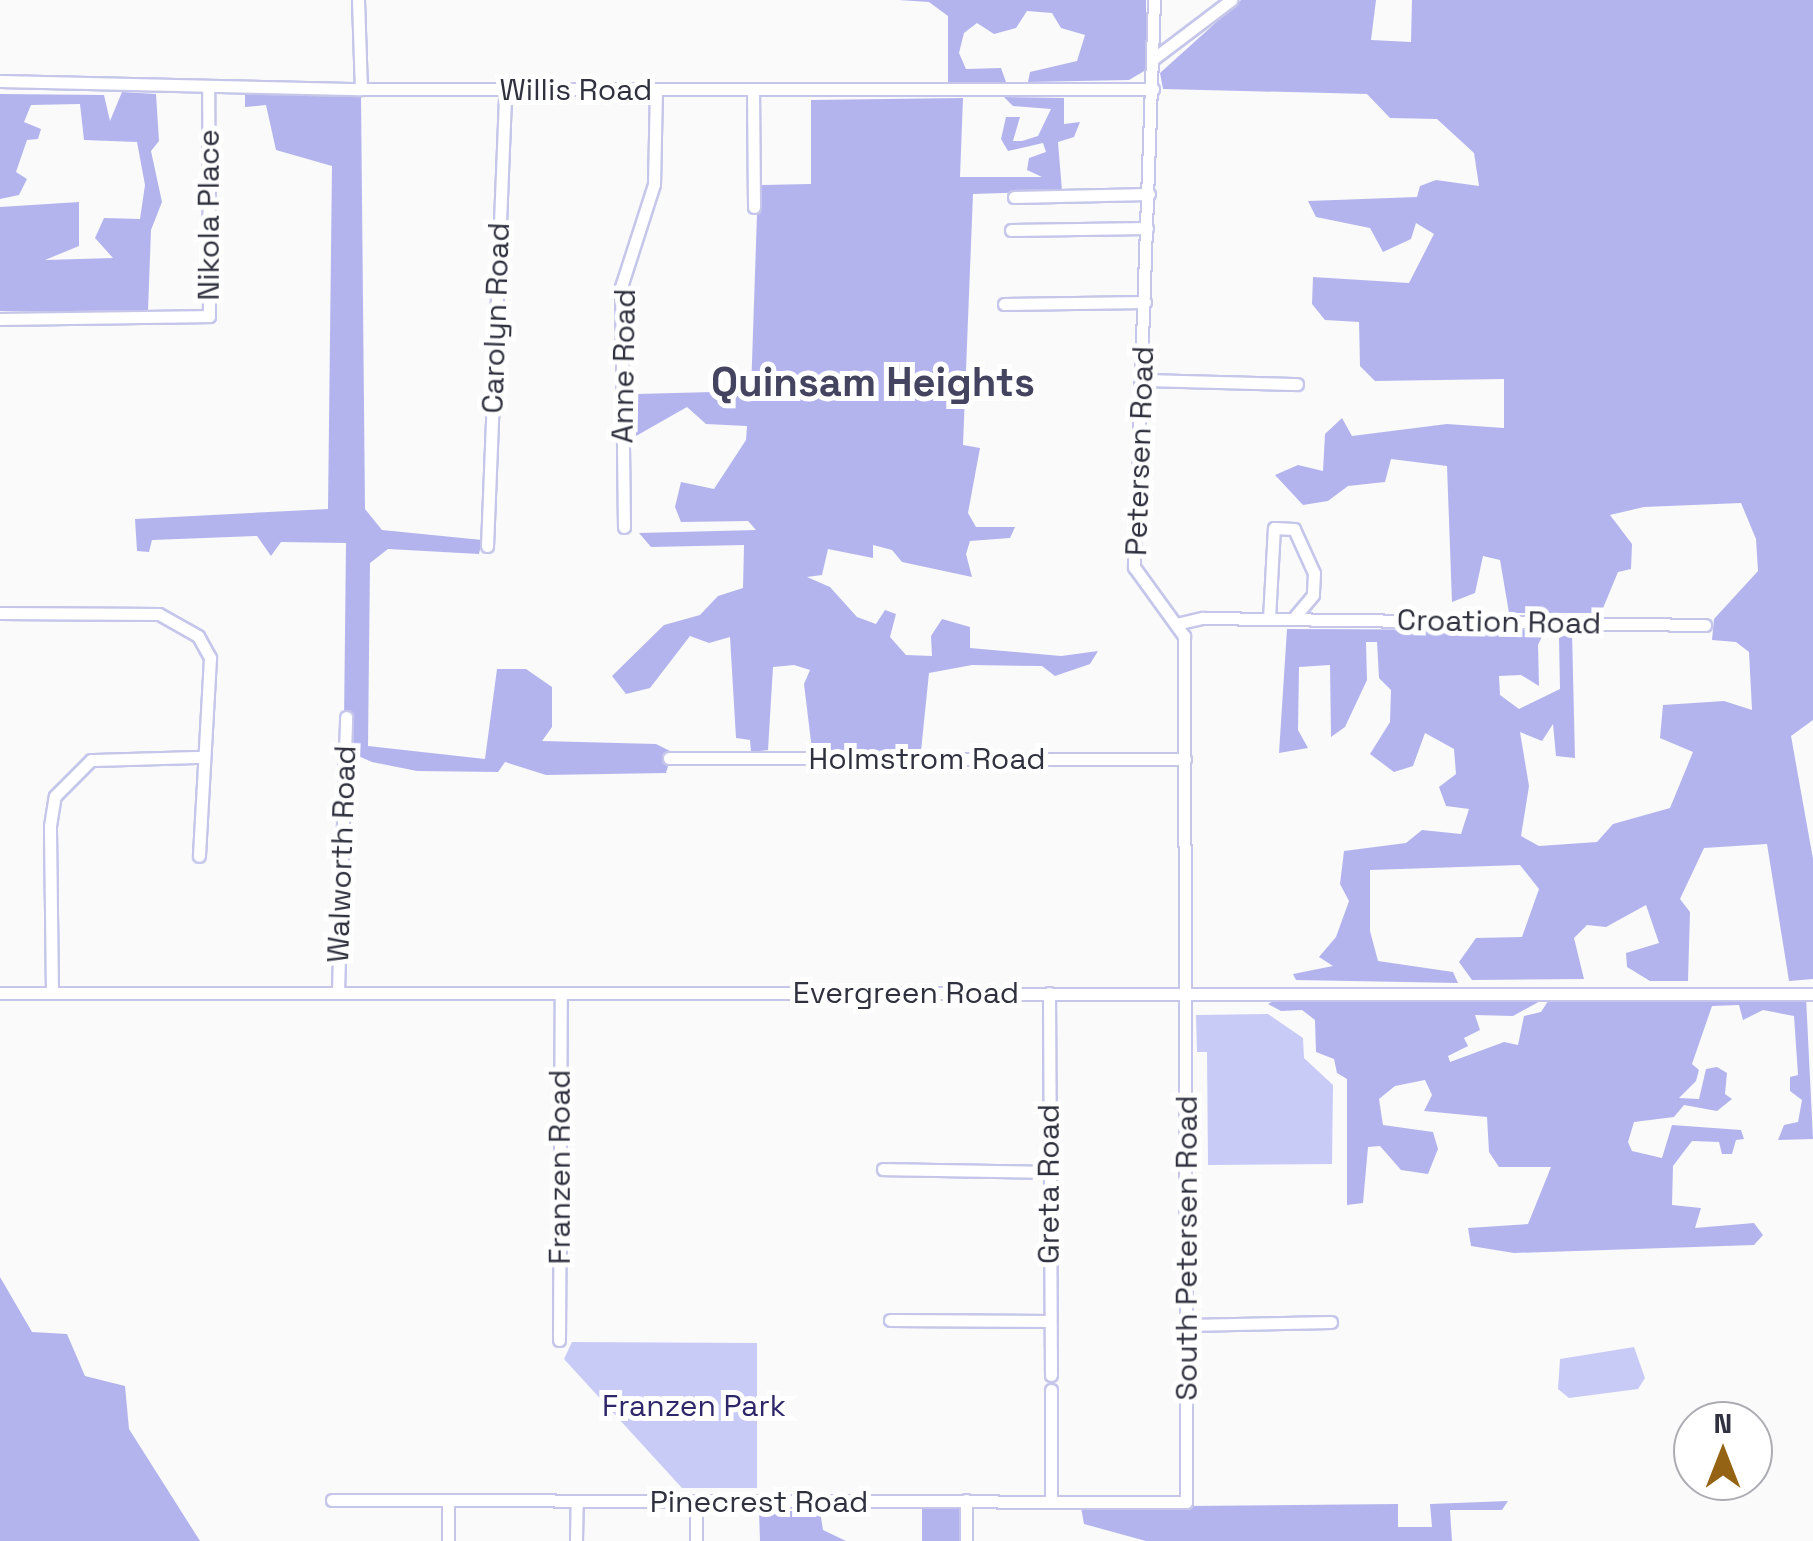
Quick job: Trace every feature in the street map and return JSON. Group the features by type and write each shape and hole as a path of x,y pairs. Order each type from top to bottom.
{"street":[{"path":"358,0 362,89"},
{"name":"Petersen Road","path":"1154,0 1134,568 1184,636 1186,994"},
{"path":"1153,58 1231,0"},
{"name":"Willis Road","path":"0,81 505,90 1153,88"},
{"name":"Nikola Place","path":"0,319 209,316 208,86"},
{"name":"Carolyn Road","path":"487,546 505,90"},
{"name":"Anne Road","path":"624,528 621,287 654,184 656,90"},
{"path":"754,90 754,207"},
{"path":"1014,197 1149,194"},
{"path":"1011,230 1148,228"},
{"path":"1004,304 1145,302"},
{"path":"1142,380 1297,384"},
{"path":"1269,619 1274,528 1294,529 1314,573 1313,595 1292,620"},
{"path":"0,613 159,614 180,621 210,658 199,757 198,856"},
{"name":"Croation Road","path":"1176,624 1269,619 1706,625"},
{"name":"Walworth Road","path":"338,991 346,717"},
{"path":"52,993 50,826 55,796 91,760 199,757"},
{"name":"Holmstrom Road","path":"668,758 1185,759"},
{"name":"Greta Road","path":"1049,992 1052,1375"},
{"name":"Evergreen Road","path":"0,993 1813,994"},
{"name":"Franzen Road","path":"559,1340 561,994"},
{"name":"South Petersen Road","path":"1186,994 1186,1502"},
{"path":"883,1168 1049,1172"},
{"path":"890,1320 1050,1321"},
{"path":"1188,1324 1332,1322"},
{"path":"1051,1501 1052,1390"},
{"name":"Pinecrest Road","path":"332,1500 1186,1502"},
{"path":"966,1500 966,1541"},
{"path":"448,1501 448,1541"},
{"path":"576,1502 576,1541"},
{"path":"696,1503 696,1541"}],"green space":[{"path":"1268,1014 1303,1038 1304,1058 1333,1085 1332,1164 1208,1165 1207,1052 1197,1052 1196,1015"},
{"name":"Franzen Park","path":"572,1342 757,1343 757,1488 682,1488 564,1359"},
{"path":"1634,1347 1645,1378 1638,1389 1569,1398 1558,1389 1560,1359"}],"shaded area":[{"path":"899,0 1146,0 1146,70 1129,80 1028,82 1030,72 1077,61 1085,35 1061,28 1052,13 1027,11 1016,28 994,34 977,23 964,33 959,53 966,69 1001,68 1006,82 948,82 948,16 929,2"},
{"path":"1241,0 1376,0 1371,40 1411,42 1412,0 1813,0 1813,720 1791,736 1813,859 1813,979 1789,981 1767,844 1704,848 1680,899 1690,912 1688,981 1650,981 1627,967 1626,953 1659,943 1646,905 1606,927 1587,925 1574,938 1584,979 1472,980 1459,962 1476,938 1522,937 1539,889 1520,865 1370,870 1370,931 1378,961 1453,972 1458,983 1296,980 1293,974 1333,966 1319,957 1336,937 1349,901 1340,884 1344,851 1406,843 1422,830 1461,834 1469,809 1446,806 1439,787 1456,774 1454,749 1425,733 1413,766 1394,772 1370,754 1390,722 1391,690 1379,678 1377,642 1366,642 1367,680 1345,727 1331,737 1330,665 1299,667 1298,730 1308,748 1279,753 1287,629 1545,630 1538,645 1539,686 1521,675 1499,676 1500,695 1519,709 1560,689 1559,638 1572,632 1575,758 1556,756 1553,724 1542,741 1520,732 1529,786 1521,836 1539,846 1597,842 1613,824 1670,808 1693,752 1660,738 1663,705 1724,701 1752,710 1749,652 1736,642 1712,640 1714,619 1758,571 1756,539 1741,503 1644,507 1610,515 1632,544 1631,569 1618,572 1601,613 1509,613 1500,560 1483,556 1475,593 1452,602 1447,466 1391,459 1385,482 1348,486 1328,501 1303,505 1275,475 1298,465 1323,471 1325,434 1342,418 1352,436 1447,424 1504,428 1504,379 1375,381 1360,366 1359,322 1325,320 1312,304 1313,277 1409,283 1434,234 1416,223 1411,239 1383,252 1370,228 1316,217 1308,201 1417,197 1420,186 1436,180 1479,186 1474,153 1437,119 1390,118 1367,94 1163,89 1160,73"},
{"path":"122,92 156,94 159,141 151,151 162,202 151,230 148,311 0,311 0,207 79,202 79,246 45,260 113,258 95,238 104,218 140,219 145,185 137,142 84,140 80,104 31,105 24,122 41,129 38,139 27,140 16,172 27,179 19,195 0,199 0,94 104,95 110,121"},
{"path":"245,93 361,96 365,509 382,530 482,540 479,554 388,549 370,563 368,746 485,759 497,669 526,669 552,687 552,727 542,741 656,744 672,752 666,773 546,775 505,762 498,772 417,771 372,762 349,752 344,721 346,543 281,542 271,556 257,536 152,540 149,552 137,551 135,519 328,509 332,166 276,150 266,105 245,107"},
{"path":"1004,97 1064,98 1064,124 1080,122 1074,137 1058,142 1062,191 973,194 963,445 980,448 968,513 976,527 1015,527 1010,538 970,541 966,554 972,577 902,562 892,550 873,545 873,558 828,549 822,575 807,577 830,587 857,617 876,624 885,610 896,614 890,637 906,655 932,656 931,636 942,619 970,627 970,648 1061,656 1098,651 1090,664 1055,676 1042,666 972,665 929,673 921,751 812,750 804,684 810,670 794,665 773,667 768,750 751,752 750,740 736,738 730,637 709,643 690,636 650,688 626,694 612,676 664,625 700,615 718,596 743,588 744,545 651,547 639,533 756,530 748,521 681,522 675,507 681,482 714,489 746,440 747,426 706,424 687,407 636,436 637,394 751,391 758,185 811,184 811,100 963,98 960,177 1042,177 1027,170 1029,158 1046,152 1043,143 1008,151 1001,139 1006,117 1020,117 1013,141 1038,136 1051,109 1013,106"},
{"path":"1281,997 1544,999 1513,1016 1475,1015 1480,1030 1464,1038 1468,1046 1448,1056 1450,1062 1504,1042 1518,1045 1524,1016 1541,1012 1550,998 1806,997 1813,1139 1778,1140 1784,1125 1798,1122 1802,1100 1790,1091 1790,1077 1798,1075 1794,1016 1763,1010 1743,1020 1739,1005 1712,1006 1692,1064 1699,1070 1696,1081 1679,1098 1699,1099 1706,1069 1717,1067 1727,1073 1725,1094 1732,1099 1717,1111 1684,1105 1674,1117 1634,1122 1628,1142 1632,1151 1662,1158 1672,1125 1741,1130 1744,1139 1736,1140 1732,1154 1722,1154 1719,1142 1692,1141 1673,1166 1672,1205 1701,1208 1695,1228 1754,1223 1763,1235 1754,1245 1514,1253 1471,1246 1468,1228 1528,1224 1551,1167 1499,1167 1489,1152 1487,1117 1424,1111 1432,1095 1425,1080 1395,1086 1379,1099 1383,1125 1433,1132 1438,1149 1428,1174 1401,1170 1380,1146 1368,1147 1363,1203 1347,1205 1347,1079 1337,1073 1334,1059 1316,1052 1315,1020 1302,1010 1281,1011 1268,1004"},
{"path":"0,1277 32,1332 67,1334 85,1376 125,1386 129,1429 200,1541 0,1541"},
{"path":"1508,1501 1502,1510 1450,1510 1452,1541 1146,1541 1084,1524 1081,1507 1398,1504 1398,1527 1432,1527 1430,1504"},
{"path":"922,1508 962,1508 962,1541 922,1541"},
{"path":"759,1511 820,1511 823,1530 846,1541 760,1541"}],"district":[{"name":"Quinsam Heights","path":"873,383"}]}
